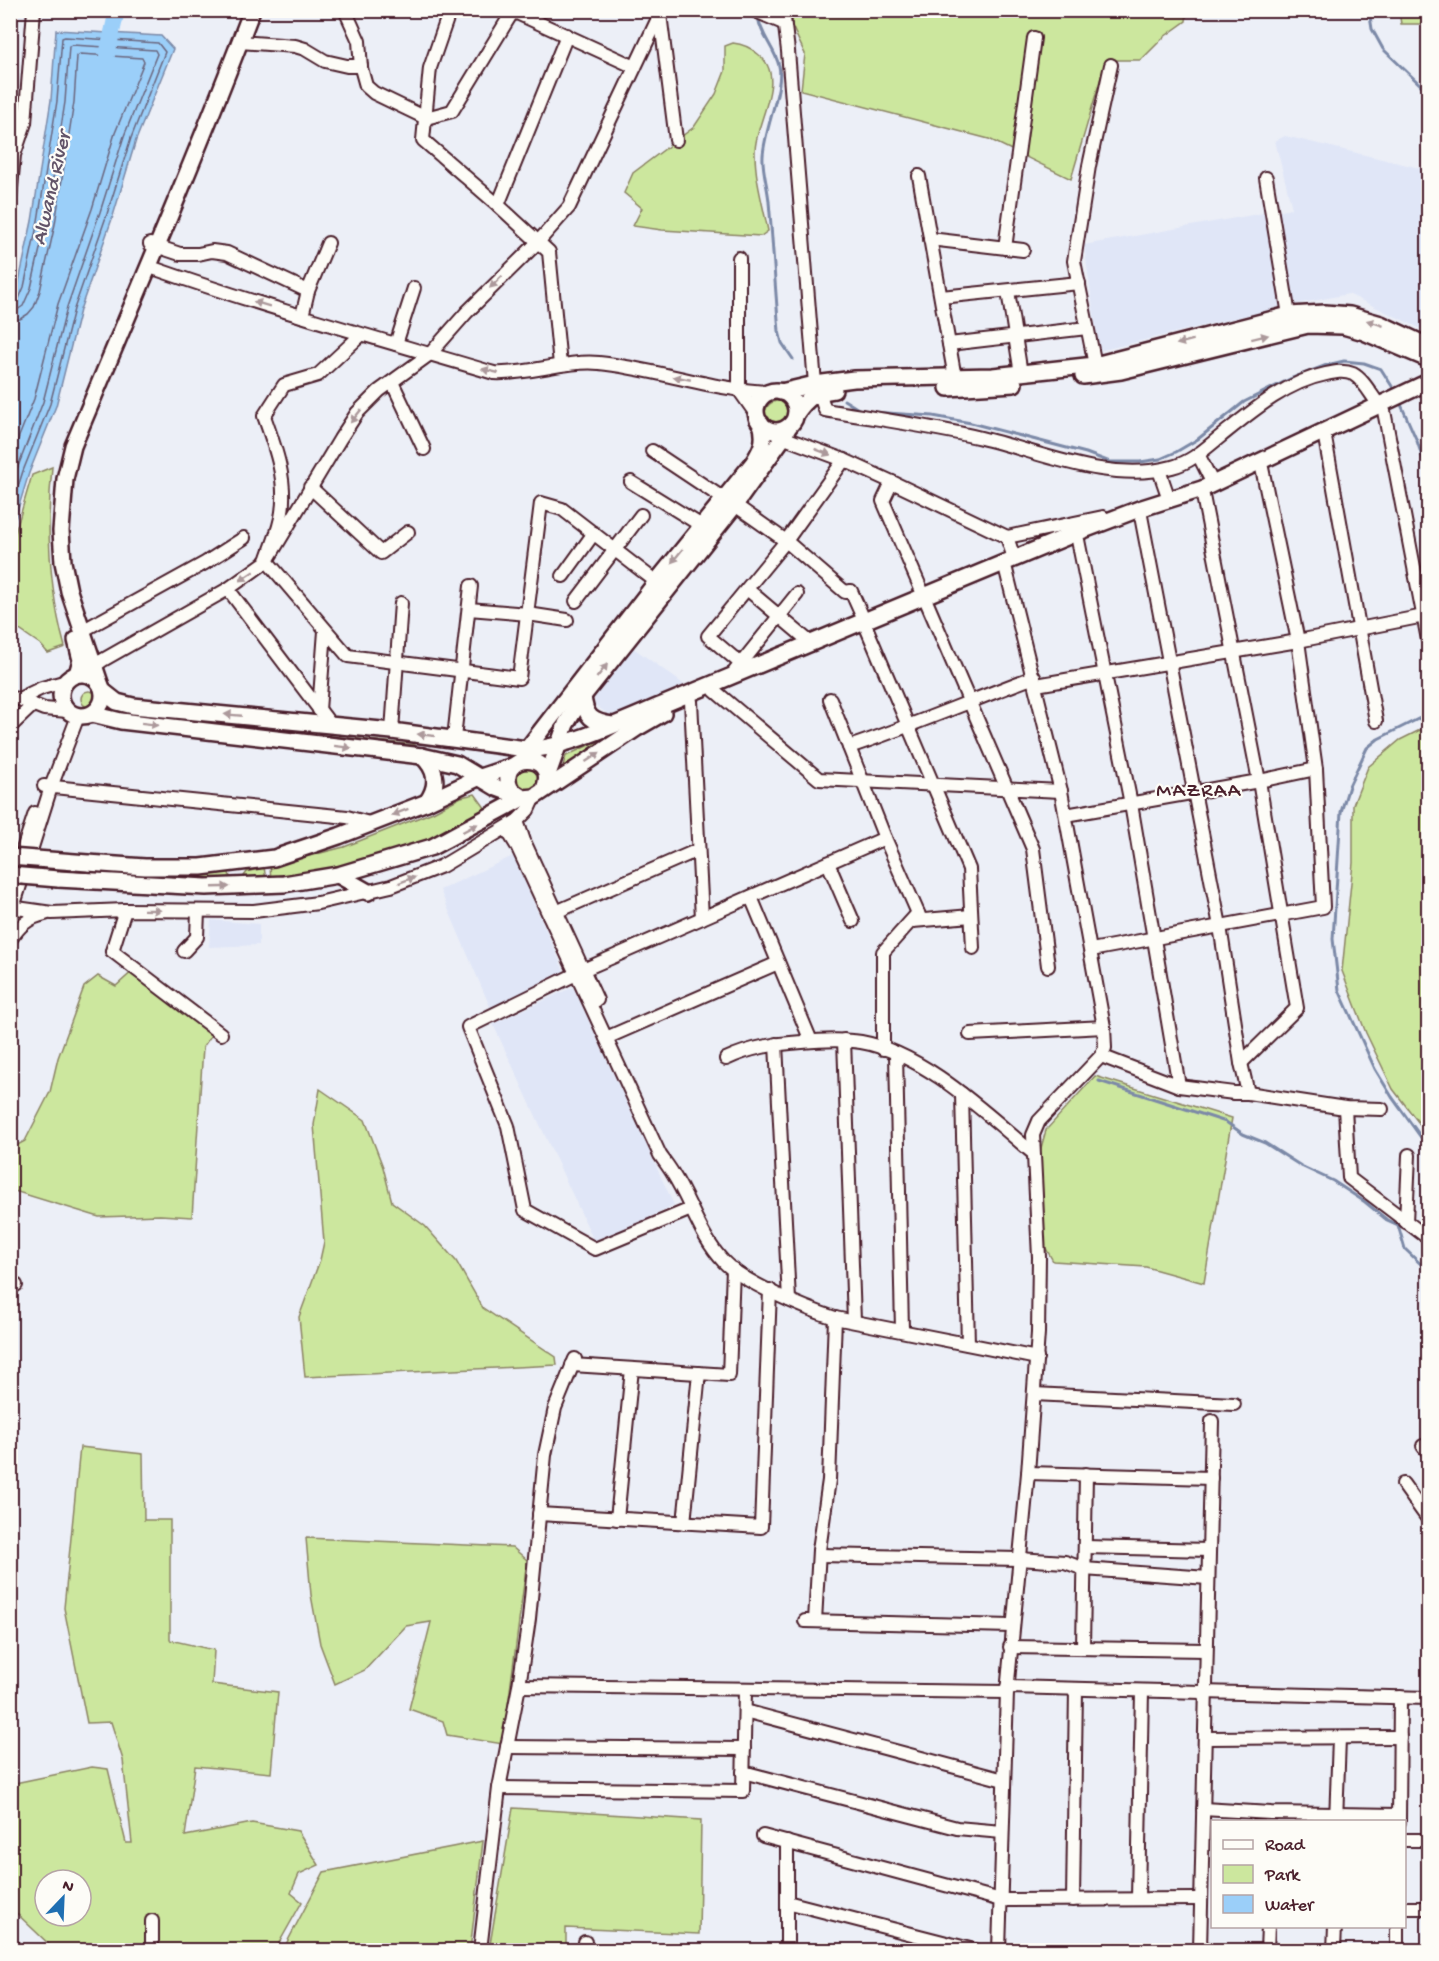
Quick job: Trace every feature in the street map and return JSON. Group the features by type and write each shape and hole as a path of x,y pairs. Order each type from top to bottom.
{"main road":[{"path":"154,246 243,10"},
{"path":"80,674 82,631 69,591 62,547 66,468 146,265 252,10"},
{"path":"80,674 80,655 61,593 55,562 53,531 58,466 65,443 146,265"},
{"path":"533,791 508,784 508,778 515,764 729,502 763,447 764,432 771,427 795,419 796,414 817,388 854,379 955,378 1022,374 1095,365 1289,315 1324,313 1350,315 1381,324 1428,346"},
{"path":"771,427 758,405 764,396 778,392 851,387 979,388 1110,373 1308,325 1342,326 1364,332 1428,359"},
{"path":"1010,564 1078,540 1170,499 1213,484 1419,392 1428,382"},
{"path":"778,392 791,398 796,414"},
{"path":"10,875 206,887 284,884 338,874 432,847 533,791 664,713 865,624 1010,564 1137,514 1203,496 1384,407"},
{"path":"533,791 558,744 572,711 702,526 729,502 771,427"},
{"path":"80,674 102,688 117,702 133,706 323,719 526,749 545,748 612,725 739,670 865,624"},
{"path":"80,674 63,686 61,700 77,714 422,756 457,764 496,788 533,791"},
{"path":"77,714 101,704 102,688"},
{"path":"583,696 584,707 590,717 601,723 612,725"},
{"path":"422,756 435,772 436,783 427,802"},
{"path":"10,857 145,867 201,867 274,858 339,836 427,802 480,777 530,760 536,762 545,771 533,791"},
{"path":"338,874 368,891"}],"street":[{"path":"10,199 14,144 25,123 34,10"},
{"path":"345,10 359,41 361,66 366,86 426,118 452,111 510,16 517,12 634,67"},
{"path":"450,10 430,68 423,140 549,252 560,365"},
{"path":"15,698 80,674 228,589 267,561 357,413 368,401 430,354 570,207 661,12"},
{"path":"661,12 676,140"},
{"path":"758,13 783,17 788,51 817,388 825,410 983,438 1084,467 1159,470 1179,466 1198,454 1288,387 1315,376 1349,372 1358,378 1384,407 1425,601 1424,616 1428,640"},
{"path":"498,205 567,35"},
{"path":"1005,248 1034,38"},
{"path":"240,42 295,46 325,61 347,66 361,66"},
{"path":"1095,365 1074,261 1089,166 1111,65"},
{"path":"919,176 955,378"},
{"path":"1266,178 1289,315"},
{"path":"930,239 1023,250"},
{"path":"302,316 308,291 328,243"},
{"path":"154,246 184,255 212,251 227,253 308,291"},
{"path":"739,258 739,390 771,427 1006,537 1137,514 1170,663 1195,792 1248,1093"},
{"path":"146,265 218,291 494,373 510,374 560,365 596,363 629,367 739,390 778,392"},
{"path":"940,297 1079,283"},
{"path":"396,344 414,288"},
{"path":"1008,291 1022,374"},
{"path":"949,344 1087,328"},
{"path":"267,561 281,519 283,492 275,444 264,416 284,385 318,375 361,335"},
{"path":"392,382 424,449"},
{"path":"1325,438 1376,721"},
{"path":"652,451 786,542 845,592 851,591 969,869 973,948"},
{"path":"1198,454 1213,484"},
{"path":"797,594 739,670 708,636 786,542 844,460"},
{"path":"1091,950 1323,907 1316,769 1298,641 1262,468"},
{"path":"1159,470 1170,499"},
{"path":"631,482 702,526"},
{"path":"892,482 883,501 1033,849 1048,966"},
{"path":"310,487 381,553 408,532"},
{"path":"1203,496 1259,781 1297,1008 1241,1062"},
{"path":"267,561 348,656 519,678 541,503 562,509 662,585"},
{"path":"576,601 641,515"},
{"path":"563,576 594,532"},
{"path":"999,1950 1007,1689 1037,1358 1039,1282 1033,1135 1036,1125 1101,1056 1105,1048 1104,1027 1066,815 1035,681 1006,537"},
{"path":"82,631 205,563 244,538"},
{"path":"1078,540 1131,804 1179,1086"},
{"path":"453,738 471,586"},
{"path":"228,589 323,719"},
{"path":"747,589 811,643"},
{"path":"392,731 401,603"},
{"path":"469,609 567,620"},
{"path":"849,747 909,727 969,701 1035,681 1105,674 1298,641 1424,616"},
{"path":"323,719 325,631"},
{"path":"324,646 340,648"},
{"path":"715,691 819,779 1061,791"},
{"path":"10,889 47,786 77,714 44,709 15,698"},
{"path":"830,699 916,918"},
{"path":"691,701 702,918"},
{"path":"10,727 33,705"},
{"path":"1066,815 1316,769"},
{"path":"47,786 347,817 369,823"},
{"path":"47,786 12,911 52,913 124,910 254,911 318,903 391,886 442,866 517,821 528,810 533,791"},
{"path":"517,821 552,914"},
{"path":"506,828 552,914 668,1152 673,1174 721,1258 733,1269 770,1290 835,1318 1037,1358"},
{"path":"691,1209 595,1249 525,1210 508,1126 468,1027 580,972 885,838"},
{"path":"552,914 698,850"},
{"path":"828,863 853,921"},
{"path":"751,897 811,1041"},
{"path":"124,910 112,951 221,1034"},
{"path":"184,951 197,937 198,911"},
{"path":"10,940 17,929 28,920 52,913"},
{"path":"883,1049 883,952 916,918 971,916"},
{"path":"610,1037 778,963"},
{"path":"970,1034 1104,1027"},
{"path":"844,1040 854,1321"},
{"path":"726,1059 750,1048 776,1044 844,1040 864,1043 896,1054 962,1094 1034,1153"},
{"path":"776,1044 789,1300"},
{"path":"896,1054 902,1330"},
{"path":"1101,1056 1179,1086 1248,1093 1345,1108 1382,1108"},
{"path":"962,1094 968,1344"},
{"path":"1345,1108 1349,1178 1428,1238"},
{"path":"1406,1222 1409,1155"},
{"path":"480,1950 499,1788 519,1686 529,1618 540,1488 555,1408 574,1362 632,1369 729,1375 733,1269"},
{"path":"539,1514 760,1527 770,1290"},
{"path":"835,1318 829,1480 810,1621 1012,1626"},
{"path":"617,1519 632,1369"},
{"path":"684,1523 699,1373"},
{"path":"1034,1394 1234,1404"},
{"path":"1200,1950 1212,1421"},
{"path":"1028,1473 1210,1478"},
{"path":"1083,1647 1086,1474"},
{"path":"1403,1484 1428,1519"},
{"path":"1085,1546 1209,1550"},
{"path":"819,1555 1019,1559 1065,1562 1084,1569 1208,1578"},
{"path":"1010,1647 1206,1650"},
{"path":"519,1686 745,1690 1076,1689 1428,1698"},
{"path":"1073,1900 1076,1689"},
{"path":"499,1788 743,1791 745,1690"},
{"path":"1138,1899 1142,1691"},
{"path":"1203,1809 1271,1817 1399,1818 1400,1697"},
{"path":"745,1711 1004,1780"},
{"path":"1205,1738 1400,1737"},
{"path":"1336,1818 1339,1738"},
{"path":"507,1747 744,1749"},
{"path":"743,1772 957,1828 1002,1832"},
{"path":"763,1836 1000,1900 1201,1899"},
{"path":"1406,1840 1428,1840"},
{"path":"787,1842 787,1950"},
{"path":"787,1902 974,1950"},
{"path":"1406,1908 1428,1908"},
{"path":"152,1921 152,1950"},
{"path":"1267,1950 1268,1928"},
{"path":"1335,1928 1335,1950"},
{"path":"1397,1928 1397,1950"},
{"path":"10,1945 17,1950"}],"shaded area":[{"path":"1285,136 1428,170 1428,332 1348,294 1277,308 1099,351 1084,245 1292,208 1275,141"},
{"path":"632,647 689,688 618,716 608,714 595,705 594,696"},
{"path":"513,856 565,973 491,1009 440,890"},
{"path":"211,920 259,924 259,945 209,947"},
{"path":"573,987 674,1205 596,1245 493,1024"}],"green space":[{"path":"793,10 1187,11 1186,21 1164,37 1141,60 1106,60 1071,179 989,139 801,90 805,54 792,26"},
{"path":"1399,11 1428,11 1428,24 1401,24"},
{"path":"733,43 746,46 758,54 767,64 770,75 768,101 759,128 755,153 758,182 768,231 761,236 633,226 642,208 624,193 633,173 694,127 716,94 725,71 725,46"},
{"path":"778,401 787,405 791,414 787,423 778,427 769,423 765,414 769,405"},
{"path":"52,467 49,512 50,558 55,603 65,647 48,653 40,644 11,624 11,547 32,475"},
{"path":"86,691 92,691 97,699 95,705 86,707 81,702 81,696"},
{"path":"109,712 415,745 415,748"},
{"path":"1428,726 1428,1135 1393,1089 1366,1033 1342,971 1353,863 1353,805 1368,767 1400,740"},
{"path":"609,738 559,778 566,756"},
{"path":"527,768 535,771 538,779 535,787 527,790 519,787 516,779 519,771"},
{"path":"475,794 491,816 477,823 376,859 271,881 270,866 344,847 433,812 461,797"},
{"path":"22,863 185,873 229,872 231,884 21,870"},
{"path":"264,867 266,880 244,879 247,872"},
{"path":"135,969 213,1033 203,1047 192,1217 160,1215 99,1217 11,1190 10,1149 25,1141 50,1092 58,1058 84,987 98,976 116,986"},
{"path":"1095,1076 1232,1118 1204,1283 1146,1267 1053,1261 1043,1243 1039,1155 1046,1130"},
{"path":"320,1089 365,1120 383,1167 392,1202 425,1226 456,1261 483,1308 556,1357 557,1365 305,1377 299,1317 320,1260 324,1242 314,1125"},
{"path":"80,1447 143,1454 144,1520 170,1520 170,1640 214,1650 212,1684 278,1692 271,1773 195,1766 185,1836 252,1823 298,1831 319,1865 299,1874 291,1893 302,1902 275,1950 55,1950 11,1908 10,1786 15,1783 92,1767 108,1769 126,1843 132,1843 123,1760 111,1722 87,1723 64,1608"},
{"path":"306,1538 512,1547 527,1560 503,1744 447,1735 443,1721 409,1709 431,1622 406,1626 365,1670 335,1684 320,1644 311,1595"},
{"path":"513,1808 701,1820 699,1934 566,1928 566,1950 489,1950"},
{"path":"483,1841 470,1950 283,1950 324,1872"}],"water":[{"path":"56,30 161,36 173,49 136,140 113,216 80,310 56,406 29,473 11,532 11,304 18,286 32,221 51,100"}],"waterway":[{"name":"Alwand River","path":"107,55 117,10"},
{"path":"1369,10 1372,29 1383,49 1428,92"},
{"path":"758,16 779,66 780,75 764,146 763,162 769,202 779,331 782,343 793,359"},
{"path":"872,412 933,416 971,423 1086,453 1110,462 1140,462 1160,459 1176,452 1198,439 1244,402 1290,379 1327,365 1344,361 1364,363 1381,369 1395,391"},
{"path":"844,400 860,410"},
{"path":"1399,400 1428,474"},
{"path":"1428,714 1378,739 1367,748 1349,786 1341,812 1333,939 1339,990 1375,1069 1428,1147"},
{"path":"1099,1081 1226,1122 1301,1166 1333,1181 1387,1220 1398,1225 1405,1249 1428,1271"}],"district":[{"name":"MAZRAA","path":"1199,789"}]}
